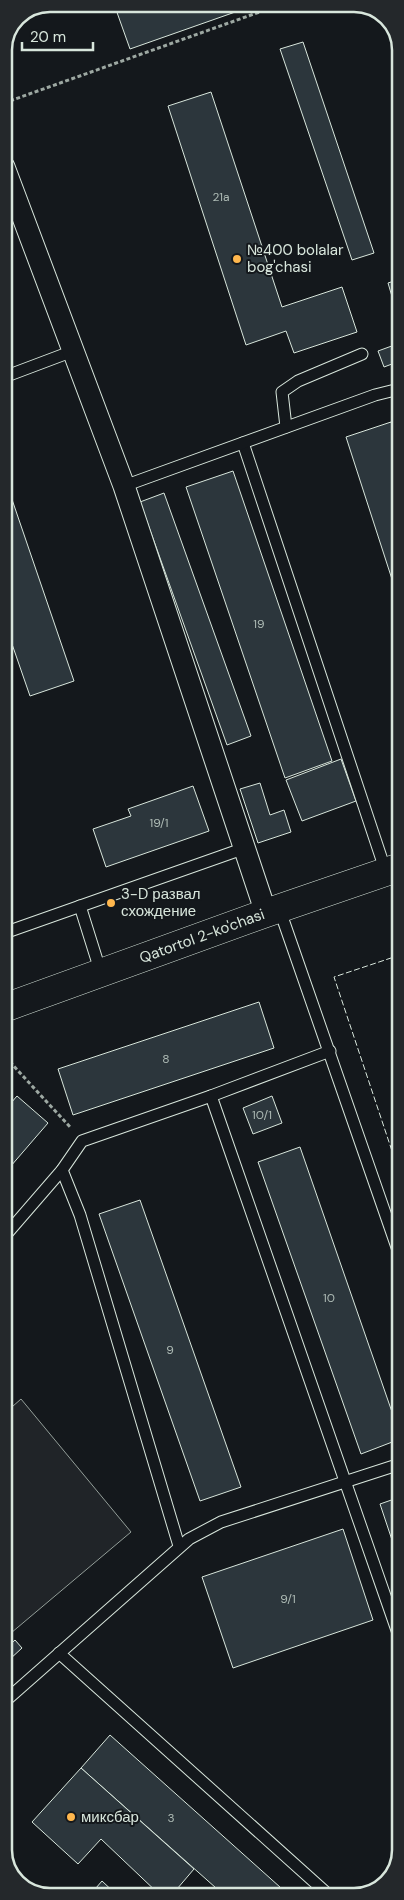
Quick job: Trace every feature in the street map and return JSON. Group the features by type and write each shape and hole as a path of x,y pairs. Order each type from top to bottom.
{"main road":[{"name":"Qatortol 2-ko'chasi","path":"13,1005 391,870"}],"street":[{"path":"12,189 124,486 245,848 273,911"}],"lane":[{"path":"12,374 73,351"},
{"path":"286,427 282,392 298,381 362,354"},
{"path":"124,486 375,395 391,391"},
{"path":"243,443 391,865"},
{"path":"12,930 245,848"},
{"path":"80,906 101,973"},
{"path":"273,911 330,1051 392,1232"},
{"path":"13,1227 62,1170 82,1141 211,1096 330,1051"},
{"path":"211,1096 392,1615"},
{"path":"62,1170 80,1215 179,1546"},
{"path":"13,1694 179,1546 200,1532 221,1522 392,1467"},
{"path":"59,1653 320,1887"}],"path":[{"path":"12,100 258,13"},
{"path":"13,1065 82,1141"}],"shaded area":[{"path":"21,1399 131,1532 13,1631 13,1406"}],"building":[{"path":"117,12 234,13 130,49"},
{"path":"303,42 374,253 352,260 280,49"},
{"path":"211,92 282,307 342,287 357,332 294,353 286,331 246,345 168,106"},
{"path":"391,282 391,294 388,283"},
{"path":"391,346 391,364 384,367 378,351"},
{"path":"391,422 391,577 346,437"},
{"path":"233,471 332,761 285,778 186,487"},
{"path":"164,493 251,736 227,745 140,502"},
{"path":"12,500 74,681 30,696 12,645"},
{"path":"341,759 356,801 302,821 286,780"},
{"path":"260,783 270,815 284,810 291,832 258,843 240,789"},
{"path":"193,786 209,831 106,867 93,829 131,816 128,809"},
{"path":"259,1002 274,1048 73,1115 58,1069"},
{"path":"17,1096 48,1123 13,1164 13,1101"},
{"path":"272,1096 282,1123 253,1134 243,1108"},
{"path":"300,1147 392,1411 392,1442 361,1454 258,1162"},
{"path":"140,1200 241,1487 200,1501 99,1214"},
{"path":"392,1500 392,1539 380,1504"},
{"path":"343,1529 373,1620 233,1668 202,1577"},
{"path":"15,1640 22,1648 13,1656 13,1642"},
{"path":"110,1735 280,1887 215,1887 81,1768"},
{"path":"81,1768 194,1869 179,1887 152,1887 101,1839 78,1864 32,1822"},
{"path":"102,1881 108,1887 97,1887"}],"fence":[{"path":"392,958 334,977 392,1150"}],"place":[{"name":"№400 bolalar bog'chasi","path":"237,259"},
{"name":"3-D развал схождение","path":"111,903"},
{"name":"миксбар","path":"71,1817"}]}
